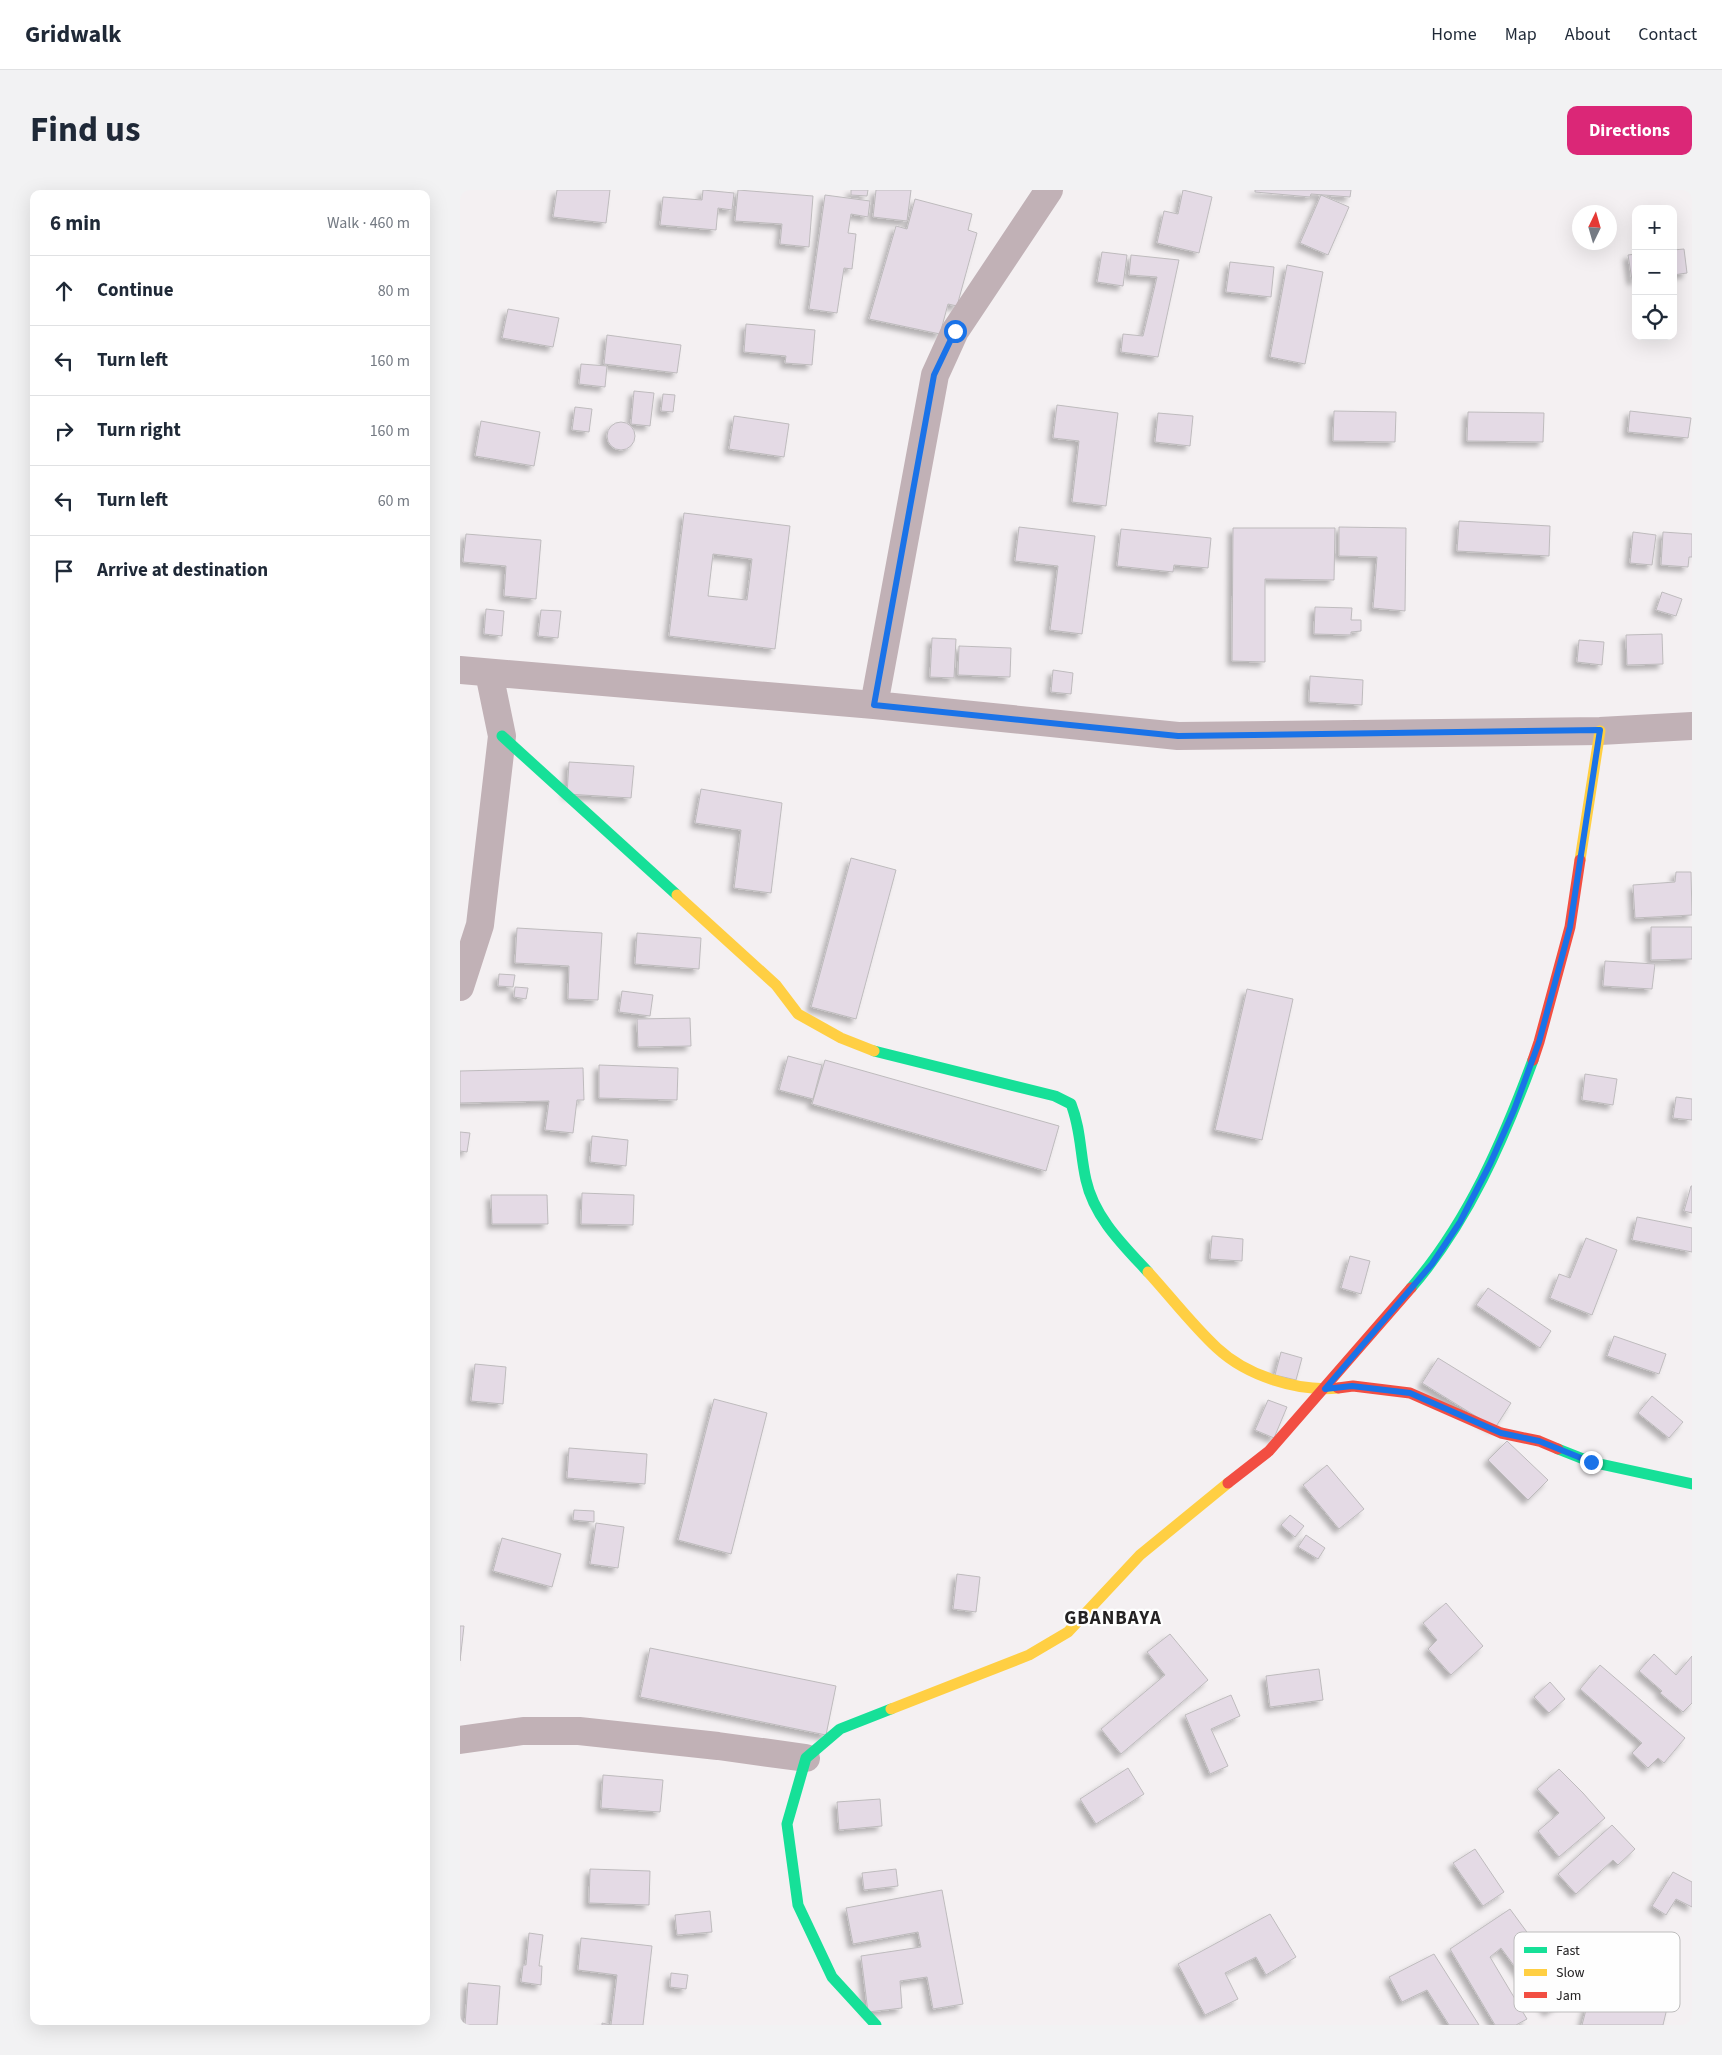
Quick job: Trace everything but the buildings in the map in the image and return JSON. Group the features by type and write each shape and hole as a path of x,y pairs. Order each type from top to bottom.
{"street":[{"path":"874,705 934,375 955,331 1049,190"},
{"path":"460,670 874,705 1178,736 1600,730 1692,726"},
{"path":"460,987 480,925 502,736 489,673"},
{"path":"876,2025 832,1977 798,1905 787,1824 806,1758 840,1728 1029,1655 1068,1632 1140,1555 1214,1493 1269,1451 1432,1264 1460,1222 1490,1164 1514,1110 1539,1042 1570,927 1600,730"},
{"path":"502,736 776,985 798,1014 841,1038 886,1055 1055,1096 1071,1104 1078,1121 1086,1181 1095,1204 1109,1229 1218,1349 1250,1370 1282,1384 1325,1389 1352,1386 1410,1393 1501,1433 1539,1441 1591,1462 1692,1484"},
{"path":"460,1740 523,1731 579,1731 718,1746 806,1758"}],"traffic: fast":[{"path":"502,736 677,895"},
{"path":"874,1051 1055,1096 1071,1104 1079,1132 1084,1170 1090,1193 1111,1230 1148,1272"},
{"path":"1411,1288 1450,1236 1482,1180 1509,1121 1533,1060"},
{"path":"1558,1449 1591,1462 1692,1484"},
{"path":"876,2025 832,1977 798,1905 787,1824 806,1758 840,1729 891,1709"}],"traffic: slow":[{"path":"1580,860 1600,731"},
{"path":"677,895 776,985 798,1014 841,1038 874,1051"},
{"path":"1148,1272 1190,1321 1217,1348 1243,1367 1274,1380 1290,1384 1323,1389 1338,1388"},
{"path":"891,1709 1029,1655 1068,1632 1140,1555 1228,1483"}],"traffic: jam":[{"path":"1533,1060 1570,927 1580,860"},
{"path":"1228,1483 1269,1451 1411,1288"},
{"path":"1338,1388 1353,1386 1410,1393 1501,1433 1539,1441 1558,1449"}],"district":[{"name":"GBANBAYA","path":"1113,1617"}],"route":[{"path":"955,331 934,375 874,705 1178,736 1600,730 1570,927 1539,1042 1514,1110 1490,1164 1460,1222 1432,1264 1325,1389 1352,1386 1410,1393 1451,1413 1501,1433 1539,1441 1591,1462"}]}
